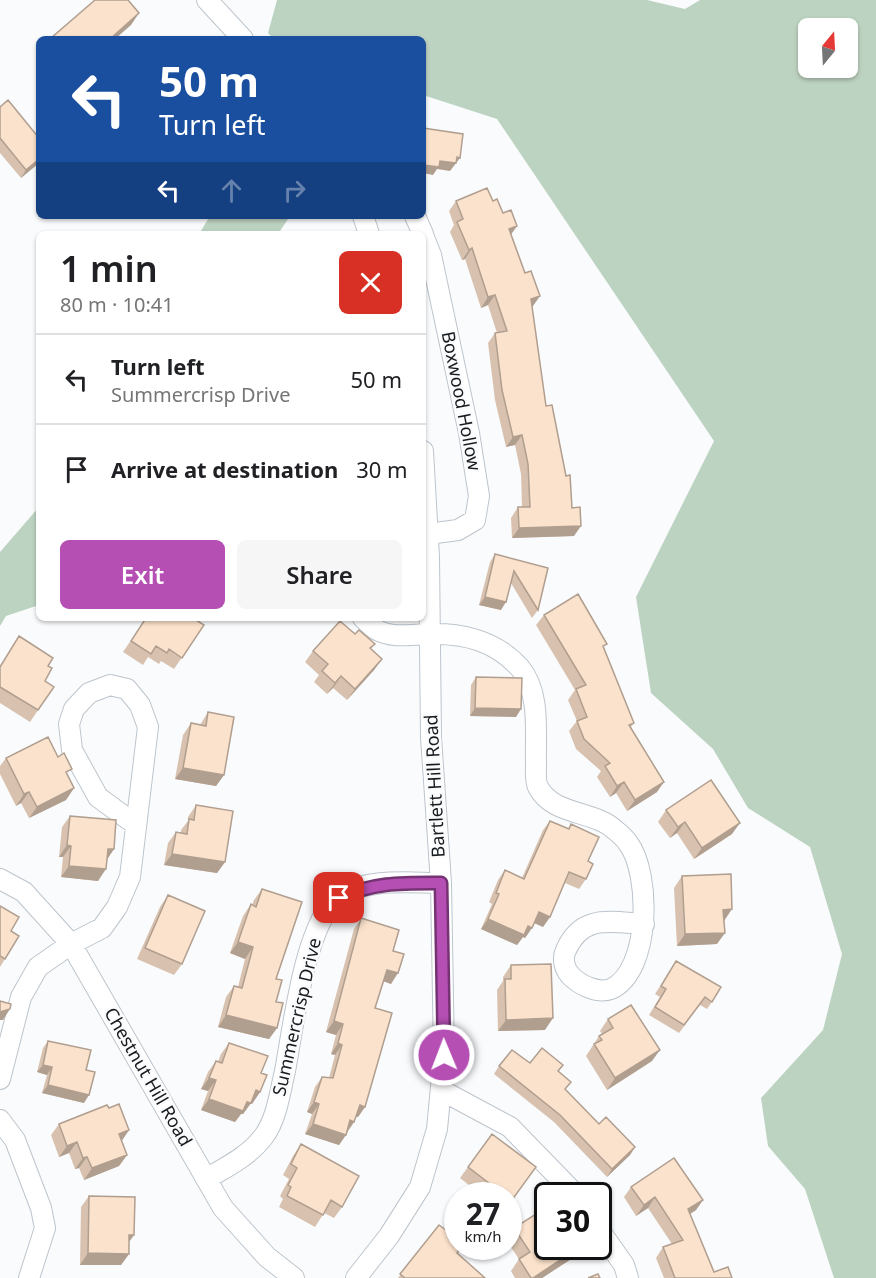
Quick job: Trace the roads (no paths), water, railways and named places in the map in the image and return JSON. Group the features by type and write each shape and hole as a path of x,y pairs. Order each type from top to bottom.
{"street":[{"path":"207,0 240,36"},
{"name":"Boxwood Hollow","path":"426,244 436,277 469,433 479,496 475,520 458,530 428,534"},
{"name":"Bartlett Hill Road","path":"357,1278 389,1236 420,1187 437,1129 441,1090 444,1055 441,883 431,737 426,501"},
{"path":"366,621 376,630 397,636 464,635 497,647 521,669 534,693 537,785 550,802 613,827 629,844 640,872 644,924"},
{"path":"0,1079 21,997 38,967 71,944 102,928 117,907 130,877 148,727 140,705 127,689 110,685 89,693 74,709 69,724 72,750 98,797 136,825"},
{"name":"Chestnut Hill Road","path":"0,879 24,892 71,944 223,1208 267,1257 294,1278"},
{"name":"Summercrisp Drive","path":"206,1179 249,1154 266,1134 277,1106 311,944 322,916 339,898 367,886 401,882 441,883"},
{"path":"441,1090 510,1126 564,1182"},
{"path":"0,1120 15,1140 41,1208 45,1228 29,1278"},
{"path":"612,1248 624,1265 628,1278"}]}
